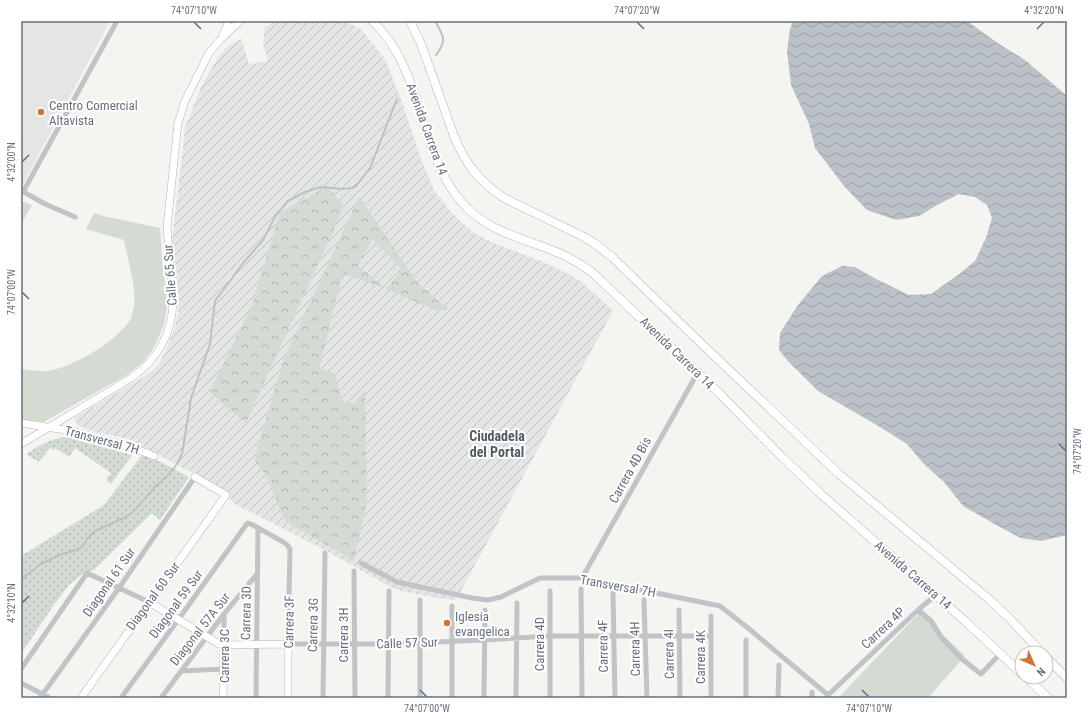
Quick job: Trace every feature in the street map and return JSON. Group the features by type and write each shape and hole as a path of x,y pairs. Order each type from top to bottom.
{"main road":[{"name":"Avenida Carrera 14","path":"372,21 386,35 402,62 441,171 452,190 466,207 474,215 492,227 560,253 584,266 602,281 698,372 781,456 969,624 1014,667"},
{"name":"Avenida Carrera 14","path":"410,21 421,44 459,150 477,176 494,192 504,198 582,236 612,257 839,474 990,600 1034,645"},
{"path":"1054,665 1067,678"},
{"path":"1034,685 1046,696"}],"street":[{"path":"75,217 22,192 117,21"},
{"name":"Calle 65 Sur","path":"220,40 225,32 228,21"},
{"name":"Calle 65 Sur","path":"21,444 141,371 155,356 161,346 173,311 167,227 176,132 181,113 191,88 206,57 220,40 240,21"},
{"name":"Carrera 4D Bis","path":"582,578 698,372"},
{"name":"Transversal 7H","path":"21,423 72,431 131,447 154,456"},
{"name":"Diagonal 60 Sur","path":"81,698 226,495 195,477"},
{"name":"Diagonal 61 Sur","path":"41,696 119,588 195,477"},
{"name":"Diagonal 59 Sur","path":"121,698 246,525 248,523 258,528"},
{"name":"Carrera 3F","path":"258,528 285,543 290,549 288,698"},
{"name":"Carrera 3D","path":"256,698 258,528"},
{"name":"Carrera 3G","path":"323,698 325,553"},
{"name":"Transversal 7H","path":"362,563 397,582 488,600 500,597 540,578 582,578 720,606 828,695"},
{"name":"Carrera 3H","path":"354,571 355,698"},
{"path":"21,669 86,573 149,602 219,644 224,645"},
{"name":"Diagonal 57A Sur","path":"161,698 224,614 258,574"},
{"path":"581,589 582,698"},
{"path":"388,698 389,591"},
{"name":"Carrera 4D","path":"550,591 550,698"},
{"name":"Carrera 4F","path":"613,593 614,698"},
{"path":"918,610 936,595"},
{"path":"420,600 420,698"},
{"name":"Carrera 4H","path":"644,600 647,698"},
{"path":"516,698 517,604"},
{"path":"452,606 452,698"},
{"path":"484,698 485,610"},
{"name":"Carrera 4I","path":"679,610 680,698"},
{"name":"Carrera 4P","path":"828,695 918,610 931,621 941,637 962,659 981,674 1000,654"},
{"name":"Carrera 3C","path":"223,698 224,614"},
{"name":"Carrera 4K","path":"711,616 711,698"},
{"name":"Calle 57 Sur","path":"224,645 388,644 550,636 710,636"},
{"path":"746,640 746,698"},
{"path":"778,698 779,665"},
{"path":"181,671 224,669"},
{"path":"21,683 41,696 50,698"}],"shaded area":[{"name":"Centro Comercial Altavista","path":"21,21 110,21 22,186 21,186"},
{"path":"272,21 343,21 362,30 385,59 401,99 422,162 435,192 447,207 473,232 491,242 541,261 582,282 613,311 456,600 402,591 391,587 321,548 233,503 224,490 131,440 95,432 81,427 77,424 74,418 153,370 160,362 167,348 175,327 178,313 179,298 172,243 185,127 202,85 217,59 228,46 241,39 249,64 268,61 263,44 265,26 270,25"}],"green space":[{"path":"328,186 344,207 246,423 225,406 210,391 252,305 280,212"},
{"path":"359,197 419,284 448,309 434,310 386,289 343,273 319,368 336,375 342,401 354,404 365,390 367,502 354,561 285,521 266,475 254,460 283,361","holes":["372,239 402,269 386,289 358,266"]},
{"path":"21,201 32,205 21,225"},
{"path":"94,213 160,228 167,308 164,324 151,352 142,363 128,374 44,422 21,420 21,369 48,371 58,369 81,359 115,337 130,320 135,299 124,240 86,229"},
{"path":"66,437 132,455 111,484 106,480 111,473 75,448 69,457 55,448 53,450 50,448 39,462 26,454 49,441"},
{"path":"142,455 161,462 189,477 160,520 152,513 94,570 85,572 69,585 21,654 21,556 104,505"},
{"path":"922,610 933,619 943,635 965,656 928,698 838,698"}],"water":[{"path":"793,21 967,21 999,44 1025,60 1067,96 1067,535 1041,541 1021,538 963,506 944,482 923,463 907,444 818,391 779,350 780,333 798,305 822,276 842,266 855,267 909,295 931,294 975,261 986,238 992,218 987,205 975,197 959,194 919,216 896,220 867,210 844,186 815,148 809,124 791,85 787,51 790,29"}],"waterway":[{"path":"435,21 443,38 442,46 436,55"},
{"path":"21,581 41,564 59,555 82,547 95,531 126,517 134,511 177,464 182,454 191,398 210,344 215,301 244,262 263,240 276,215 288,201 305,192 321,187 342,189 356,186 370,168 397,99"}],"place":[{"name":"Centro Comercial Altavista","path":"41,112"},
{"name":"Iglesia evangelica","path":"447,623"}],"district":[{"name":"Ciudadela del Portal","path":"497,444"}]}
